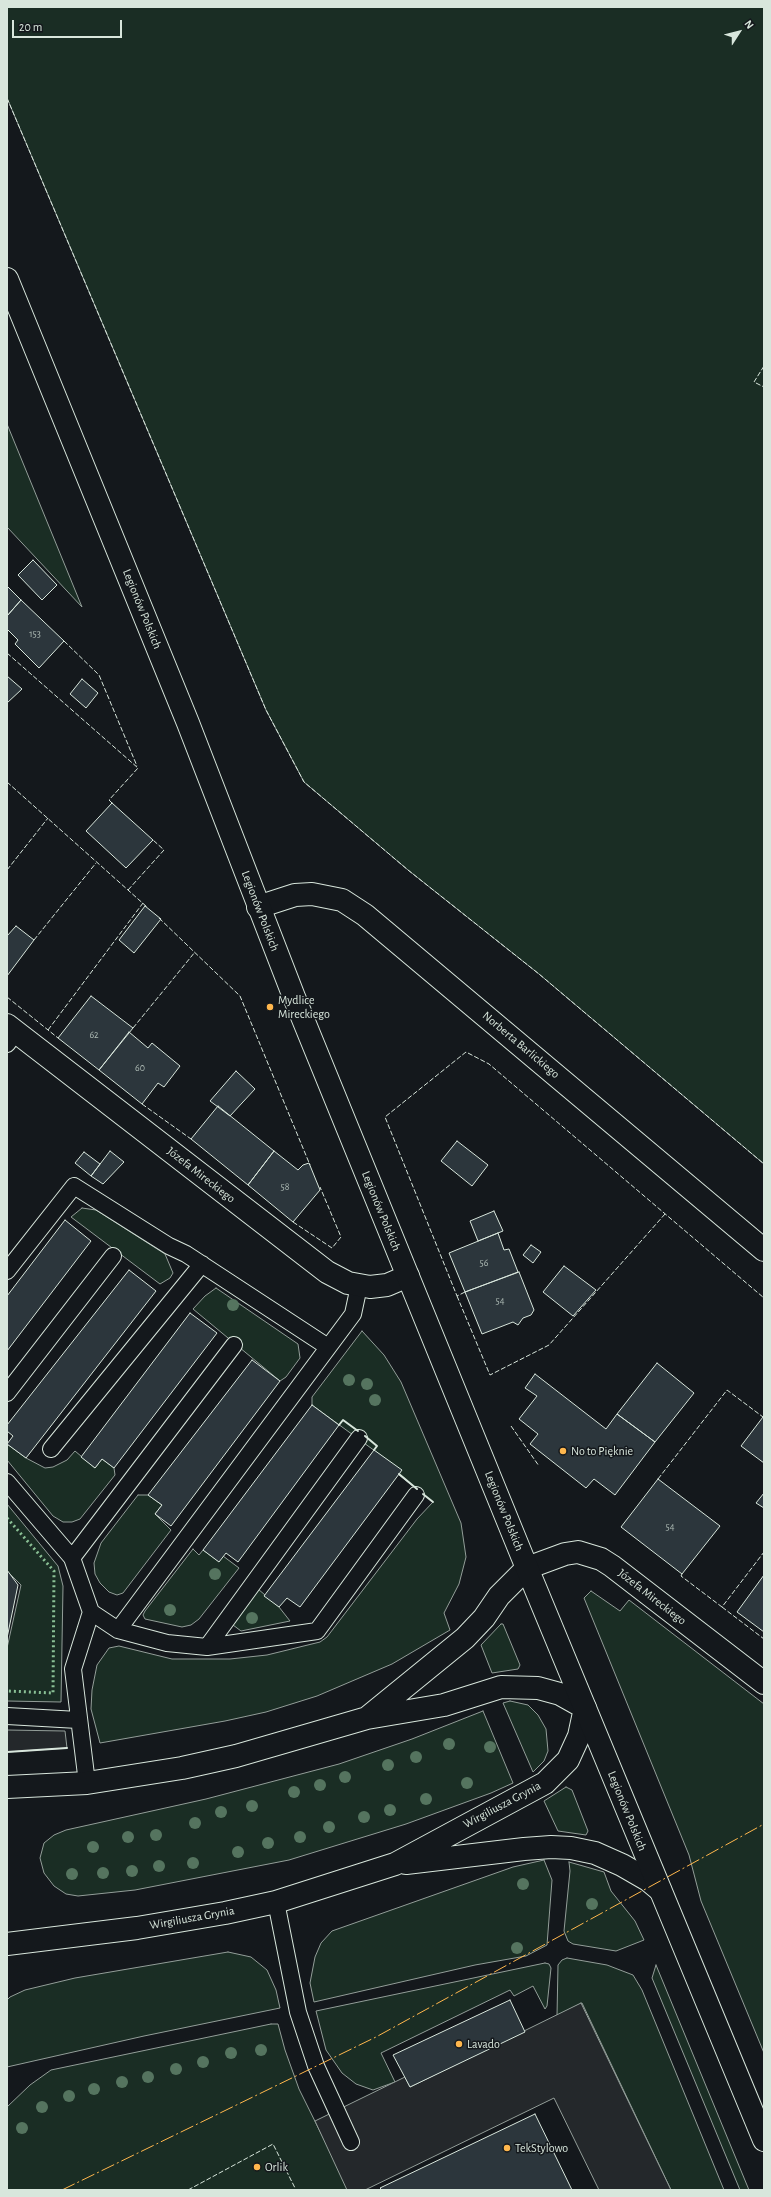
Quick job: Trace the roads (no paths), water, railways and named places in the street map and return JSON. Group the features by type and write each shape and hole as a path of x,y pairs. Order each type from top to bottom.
{"street":[{"name":"Legionów Polskich","path":"7,279 191,730 258,908 527,1568 764,2140"},
{"name":"Norberta Barlickiego","path":"258,908 295,895 312,894 342,900 366,915 764,1250"},
{"name":"Józefa Mireckiego","path":"10,1034 327,1272 348,1283 359,1286 380,1286 408,1276"},
{"name":"Józefa Mireckiego","path":"527,1568 551,1558 572,1553 587,1554 601,1559 764,1683"},
{"path":"367,1718 465,1638 484,1618 500,1596 527,1568"},
{"path":"7,1787 87,1783 135,1776 236,1756 367,1718 444,1705 501,1687 513,1686 538,1688 560,1694 585,1708"},
{"name":"Wirgiliusza Grynia","path":"394,1864 492,1809 545,1783 568,1760 579,1736 585,1708"},
{"name":"Wirgiliusza Grynia","path":"7,1944 137,1928 276,1902 394,1864 524,1849 551,1847 571,1848 595,1853 622,1865 648,1880 660,1890"}],"lane":[{"path":"7,1271 74,1186 169,1246 202,1264 328,1347"},
{"path":"7,1393 113,1256"},
{"path":"51,1449 202,1264"},
{"path":"118,1630 353,1314 359,1286"},
{"path":"72,1558 234,1345"},
{"path":"207,1647 359,1438"},
{"path":"7,1482 72,1558 91,1612 73,1669 78,1720 87,1783"},
{"path":"91,1612 118,1630 167,1643 207,1647 317,1631 416,1495"},
{"path":"7,1716 78,1720"},
{"path":"276,1902 298,2012 316,2066 351,2142"}],"place":[{"name":"Mydlice Mireckiego","path":"270,1007"},
{"name":"No to Pięknie","path":"563,1451"},
{"name":"Lavado","path":"459,2044"},
{"name":"TekStylowo","path":"507,2148"},
{"name":"Orlik","path":"257,2167"}]}
